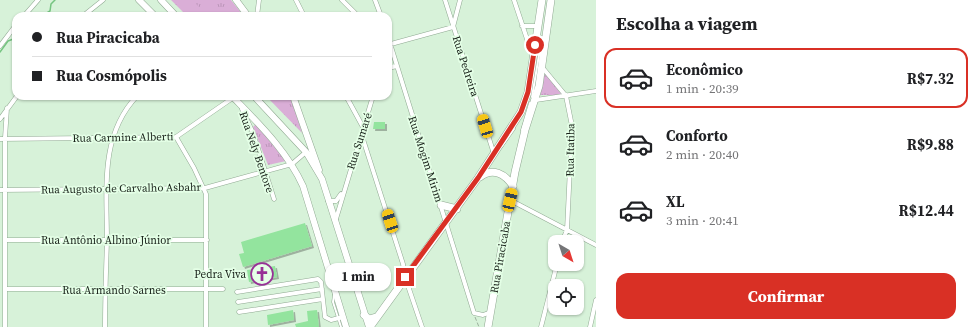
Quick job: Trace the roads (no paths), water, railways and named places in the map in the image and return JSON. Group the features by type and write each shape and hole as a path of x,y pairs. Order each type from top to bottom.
{"main road":[{"path":"139,0 151,12"},
{"path":"161,0 172,12"},
{"path":"236,0 245,12"},
{"path":"370,327 405,277 457,209 494,155 524,106 528,92 543,0"},
{"name":"Rua Piracicaba","path":"488,327 515,172 525,130 536,100 542,67 549,0"},
{"path":"236,100 269,135 292,164 303,186 335,290 341,318 346,327"},
{"path":"258,100 306,152 322,179"},
{"path":"295,100 322,179 364,314 370,327"},
{"path":"306,130 308,144 306,152"},
{"path":"478,178 487,172 493,171 507,178 513,186"},
{"path":"441,205 457,209"},
{"path":"330,274 340,277 344,276 350,269"},
{"path":"364,314 369,319 376,317"}],"street":[{"path":"28,12 38,0"},
{"path":"88,12 103,0"},
{"path":"258,12 259,0"},
{"path":"296,0 302,12"},
{"path":"342,0 354,12"},
{"path":"376,0 380,12"},
{"name":"Rua Pedreira","path":"445,0 494,155"},
{"path":"392,43 453,26 460,0"},
{"path":"514,0 533,55"},
{"path":"522,26 538,26"},
{"path":"1,43 12,30"},
{"name":"Rua Mogim Mirim","path":"392,50 474,313 483,315 491,311"},
{"path":"392,67 397,66"},
{"name":"Rua Itatiba","path":"542,67 566,96 572,126 567,230 565,235"},
{"path":"536,100 596,91"},
{"path":"0,119 14,100"},
{"path":"105,327 107,240 106,169 113,138 127,109 134,100"},
{"name":"Rua Carmine Alberti","path":"0,139 176,137 229,100"},
{"path":"348,100 364,128"},
{"name":"Rua Sumaré","path":"335,222 373,100"},
{"name":"Rua Nely Bentore","path":"240,105 253,133 264,172 274,199"},
{"path":"5,327 6,240 2,190 7,108"},
{"path":"362,136 404,264 405,277 422,327"},
{"path":"176,137 205,188 207,240 206,327"},
{"name":"Rua Augusto de Carvalho Asbahr","path":"2,190 205,188 292,164 306,152"},
{"name":"Rua Sumaré","path":"328,201 334,202 338,200 345,187"},
{"path":"510,200 596,245"},
{"name":"Rua Antônio Albino Júnior","path":"6,240 207,240"},
{"path":"541,327 555,271"},
{"path":"237,292 318,279 321,281 325,317 329,320 341,318"},
{"name":"Rua Armando Sarnes","path":"6,289 224,289"},
{"path":"238,302 322,289"},
{"path":"239,312 323,299"},
{"path":"590,327 596,300"}],"lane":[{"path":"494,155 506,143 525,108 530,92 543,0"},
{"path":"515,172 514,168 523,121 533,93 549,0"},
{"path":"341,318 342,327"}],"waterway":[{"path":"48,12 50,11 51,4 55,0"},
{"path":"0,52 8,41 12,40"}],"place":[{"name":"Pedra Viva","path":"262,274"}]}
